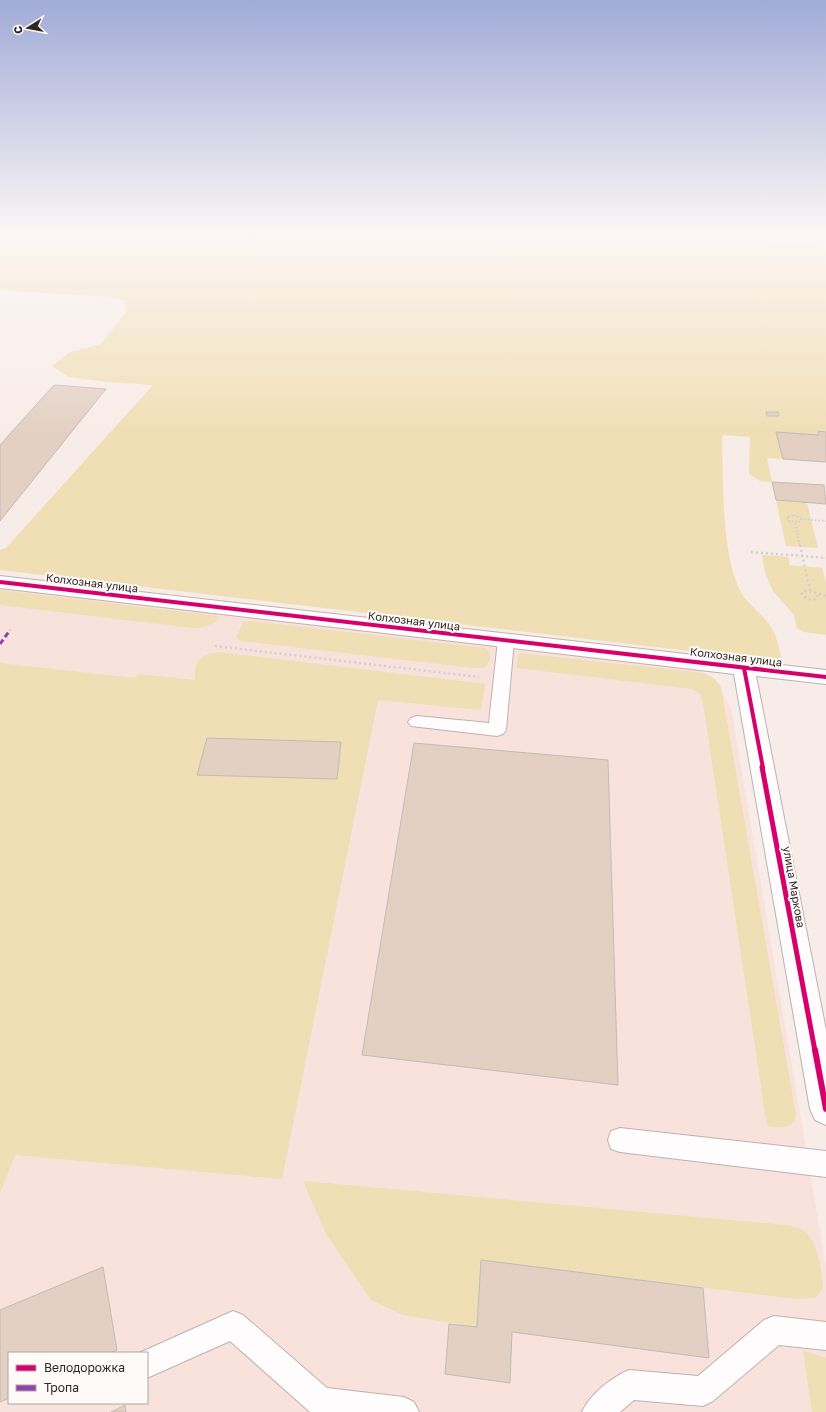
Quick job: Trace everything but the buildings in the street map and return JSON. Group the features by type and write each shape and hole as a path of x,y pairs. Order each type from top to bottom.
{"street":[{"name":"Колхозная улица","path":"0,582 826,677"},
{"name":"улица Маркова","path":"744,668 826,1109"}],"lane":[{"path":"417,722 497,730 506,640"},
{"path":"620,1140 826,1164"},
{"path":"148,1364 233,1325 321,1402 404,1412"},
{"path":"597,1412 629,1385 703,1391 774,1330 826,1336"}],"path":[{"path":"801,519 799,522 795,523 788,521 787,517 794,515 801,519 826,521"},
{"path":"795,523 810,590"},
{"path":"751,552 826,558"},
{"path":"818,595 814,600 804,597 802,594 803,591 810,590 818,595 826,596"},
{"path":"215,646 502,680"}],"shaded area":[{"path":"124,303 826,303 826,432 818,431 819,435 776,432 783,459 767,458 772,482 760,481 749,474 750,437 722,435 724,517 730,560 735,579 743,596 771,626 781,657 775,661 0,570 0,550 6,548 153,385 107,382 69,377 52,366 70,352 101,344 126,312"},
{"path":"776,500 807,503 818,548 786,546"},
{"path":"762,555 788,557 790,565 822,568 826,583 826,635 804,632 797,628 794,615 773,591 765,573"},
{"path":"0,586 699,669 715,680 731,708 826,1266 826,1412 0,1412"},
{"path":"0,590 218,616 217,621 211,624 192,628 0,605"},
{"path":"251,621 486,648 490,654 490,660 484,668 473,668 241,641 236,638 243,622"},
{"path":"218,652 485,684 481,710 378,700 282,1179 15,1155 0,1193 0,663 135,678 138,674 195,680 196,668 199,660 207,655"},
{"path":"519,653 703,673 714,678 721,687 796,1115 792,1124 789,1126 767,1126 703,703 700,694 692,689 516,668"},
{"path":"303,1181 786,1225 801,1229 812,1240 816,1248 822,1273 823,1289 815,1298 796,1299 481,1260 477,1327 403,1315 371,1300 326,1234"},
{"path":"803,1350 826,1358 826,1412 812,1412"}],"marked path":[{"path":"0,644 10,630"}],"cycle path":[{"path":"0,582 826,677"},
{"path":"744,668 826,1109"}]}
